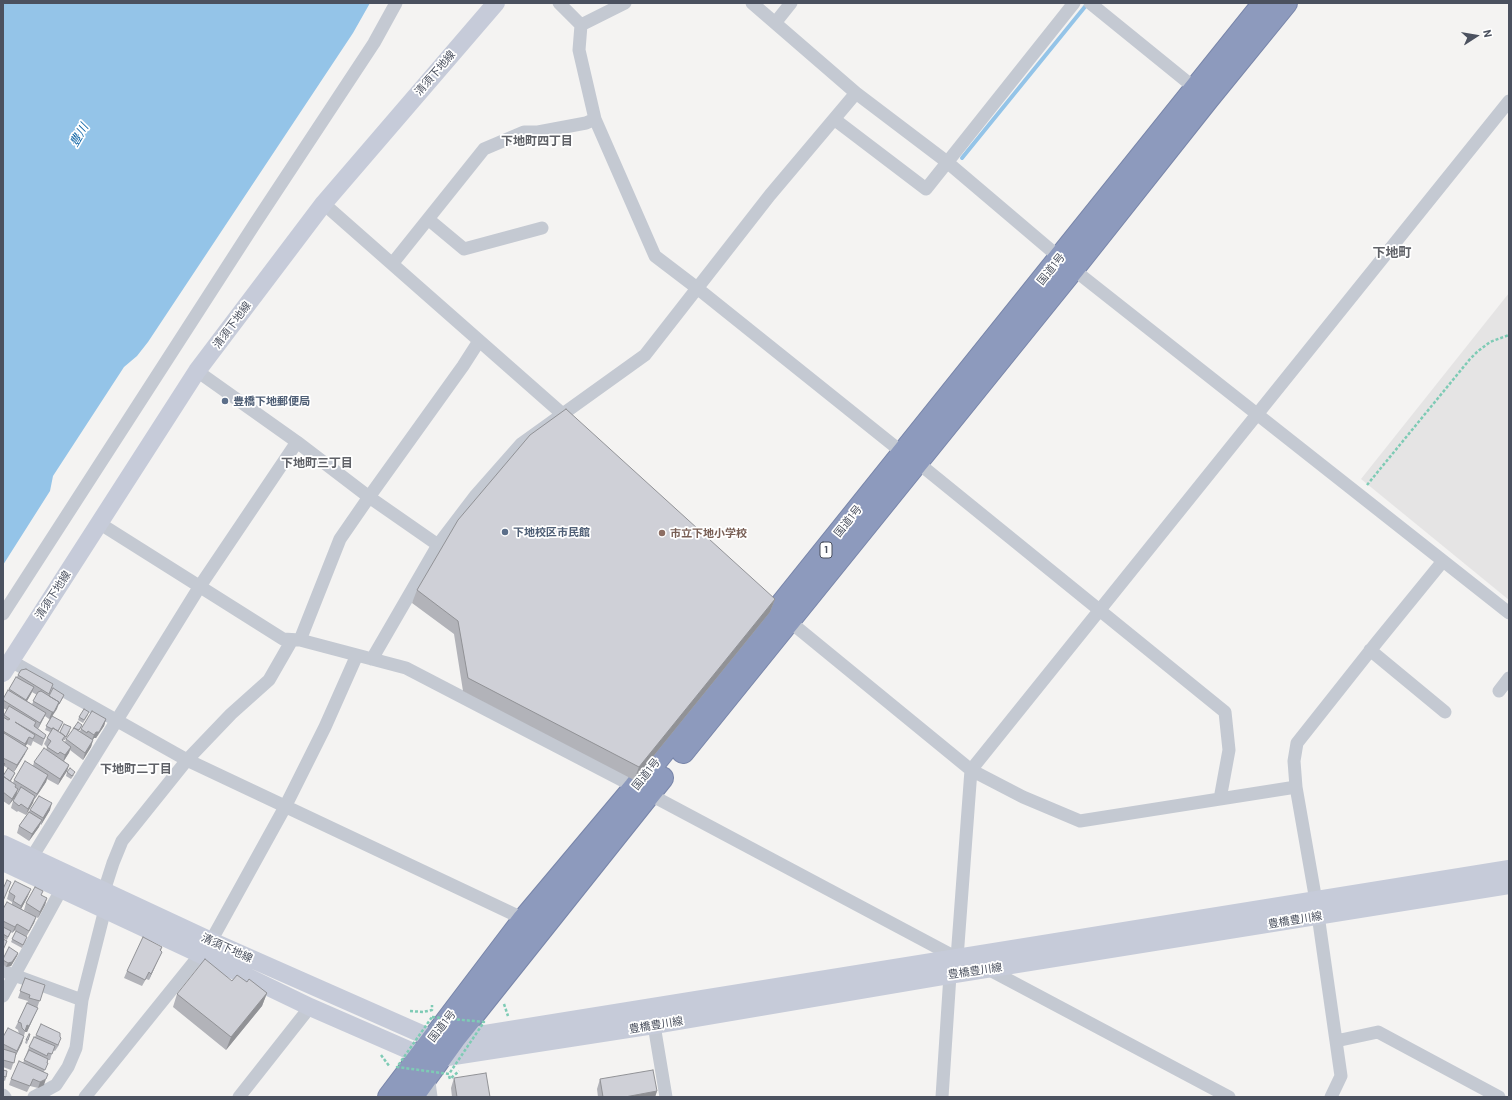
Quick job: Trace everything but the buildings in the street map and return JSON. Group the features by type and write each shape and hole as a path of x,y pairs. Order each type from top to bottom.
{"highway":[{"name":"国道1号","path":"1067,263 1196,89 1264,3"},
{"name":"国道1号","path":"389,1097 437,1048 642,790 777,611 910,458 1067,263 1206,100 1286,3"},
{"name":"国道1号","path":"412,1097 428,1075 437,1048 524,919 642,790"}],"main road":[{"name":"清須下地線","path":"7,667 197,371 324,204 496,3"},
{"name":"清須下地線","path":"3,844 104,891 310,1007 437,1048"},
{"name":"清須下地線","path":"3,862 105,909 205,947 437,1048"},
{"name":"豊橋豊川線","path":"437,1048 654,1026 950,975 988,970 1317,909 1509,869"},
{"name":"豊橋豊川線","path":"437,1048 957,958 1317,909 1509,886"}],"street":[{"path":"3,614 254,225 374,43 396,3"},
{"path":"559,3 581,25 579,50 595,119 655,256 910,458 1225,712 1229,750 1220,799"},
{"path":"581,25 625,3"},
{"path":"752,3 856,93 947,162 1067,263 1509,613"},
{"path":"775,23 791,3"},
{"path":"834,119 926,189 1074,3"},
{"path":"1092,4 1196,89"},
{"path":"372,659 438,545 476,494 521,444 645,355 770,195 856,93"},
{"path":"99,523 283,639 296,640 406,668 642,790 957,958 971,770 1509,101"},
{"path":"392,264 484,149 524,132 538,132 586,123 595,119"},
{"path":"324,204 573,424"},
{"path":"428,219 464,249 542,228"},
{"path":"104,891 122,841 187,760 231,714 269,680 296,640 340,539 368,497 463,366 479,341"},
{"path":"197,371 297,442 368,497 438,545"},
{"path":"32,857 200,586 297,442"},
{"path":"1330,1097 1341,1076 1317,909 1296,787 1294,761 1297,743 1370,650 1443,561"},
{"path":"777,611 971,770 1023,797 1080,821 1296,787"},
{"path":"1370,650 1445,712"},
{"path":"85,1097 205,947 285,807 325,727 357,655"},
{"path":"7,667 116,721 187,760 524,919"},
{"path":"1499,691 1509,678"},
{"path":"3,996 9,973 61,890"},
{"path":"34,1097 56,1085 68,1067 76,1048 82,1000 105,909"},
{"path":"988,970 1229,1097"},
{"path":"9,973 82,1000"},
{"path":"942,1097 950,975"},
{"path":"239,1097 310,1007"},
{"path":"654,1026 666,1097"},
{"path":"1336,1041 1378,1032 1499,1097"},
{"path":"428,1075 431,1097"}],"path":[{"path":"1359,495 1470,359 1490,342 1509,335"},
{"path":"406,1010 423,1012 432,1010 432,1005"},
{"path":"393,1062 397,1067 449,1074 484,1022 406,1014"},
{"path":"397,1067 432,1017"},
{"path":"388,1058 378,1050 390,1065 392,1073"}],"shaded area":[{"path":"1509,293 1509,600 1361,479"}],"water":[{"name":"豊川","path":"3,3 370,3 353,33 148,342 137,356 124,367 53,476 50,491 3,565"}],"waterway":[{"path":"962,158 1088,3"}],"place":[{"name":"豊橋下地郵便局","path":"225,401"},
{"name":"下地校区市民館","path":"505,532"},
{"name":"市立下地小学校","path":"662,533"}],"district":[{"name":"下地町四丁目","path":"537,141"},
{"name":"下地町","path":"1392,253"},
{"name":"下地町三丁目","path":"317,463"},
{"name":"下地町二丁目","path":"136,769"}]}
